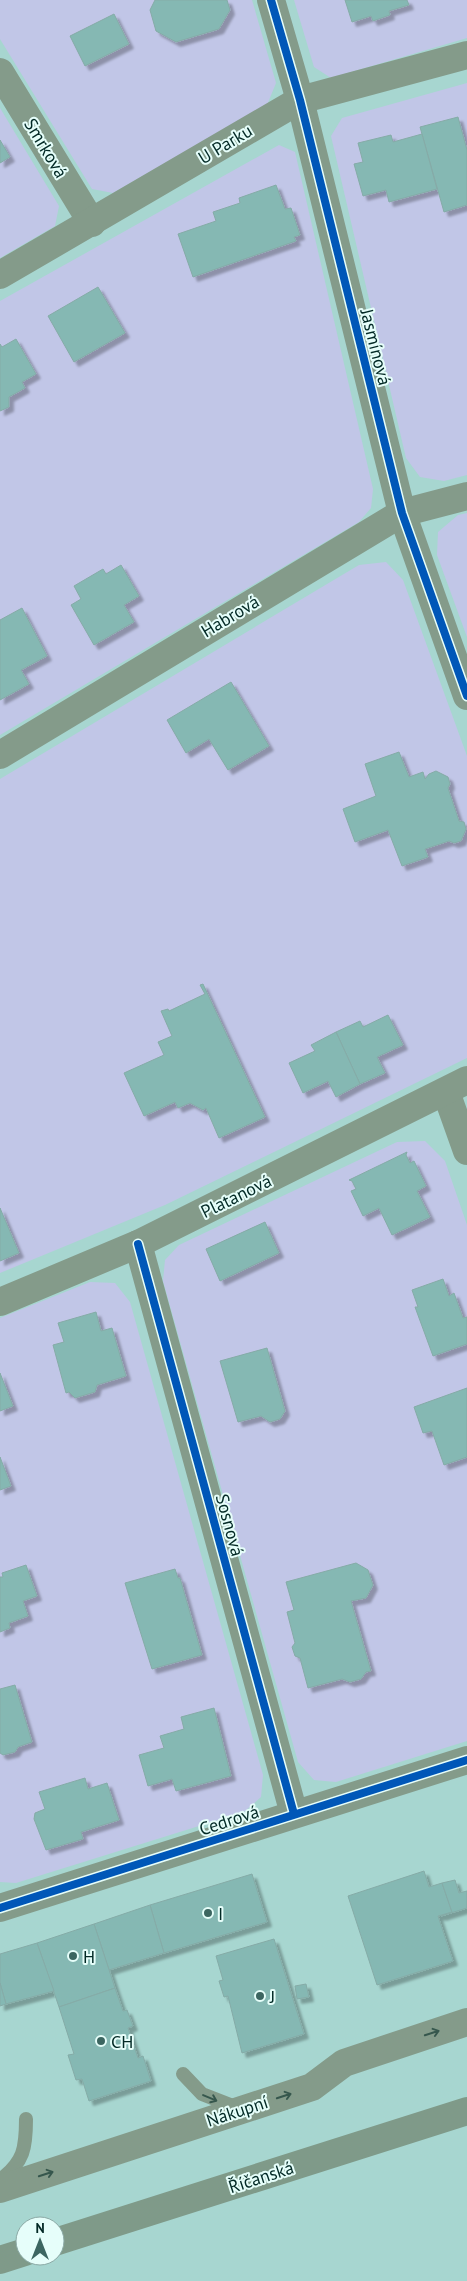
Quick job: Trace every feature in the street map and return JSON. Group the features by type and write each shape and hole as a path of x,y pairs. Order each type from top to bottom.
{"main road":[{"name":"Říčanská","path":"65,2239 467,2111"},
{"path":"0,2260 15,2255"}],"street":[{"name":"Jasmínová","path":"271,0 300,100 402,513 467,696"},
{"name":"U Parku","path":"0,275 300,100 467,55"},
{"name":"Smrková","path":"0,72 92,223"},
{"name":"Habrová","path":"0,755 402,513 467,496"},
{"path":"456,1086 467,1151"},
{"name":"Platanová","path":"0,1302 138,1244 456,1086"},
{"name":"Sosnová","path":"138,1244 294,1814"},
{"name":"Cedrová","path":"0,1908 467,1760"},
{"name":"Nákupní","path":"0,2189 312,2087 344,2062 467,2022"}],"lane":[{"path":"183,2074 202,2094 233,2107 245,2108"},
{"path":"0,2180 12,2171 27,2144 26,2120"}],"shaded area":[{"path":"0,0 252,0 276,83 267,105 113,193 92,189 0,39"},
{"path":"294,0 467,0 467,38 331,78 314,67"},
{"path":"467,83 467,475 444,481 420,477 406,458 331,136 342,118"},
{"path":"0,108 59,206 55,226 0,258"},
{"path":"279,145 295,152 373,489 371,508 359,522 0,735 0,301"},
{"path":"467,513 467,637 437,555 438,532 458,515"},
{"path":"386,562 403,580 467,756 467,1058 165,1205 0,1273 0,779 359,565"},
{"path":"425,1141 445,1161 467,1225 467,1741 336,1782 314,1780 298,1762 163,1281 165,1260 179,1245 397,1142"},
{"path":"90,1282 115,1283 130,1302 263,1775 261,1797 244,1812 16,1883 0,1882 0,1318"}],"building":[{"path":"155,0 227,0 230,10 219,29 176,42 156,31 150,10"},
{"path":"345,0 407,0 409,5 389,11 390,15 373,21 371,16 352,22"},
{"path":"114,14 129,44 85,66 70,36"},
{"path":"458,117 467,150 467,205 444,212 420,127"},
{"path":"422,134 437,189 389,202 386,190 363,196 354,164 363,162 358,143 391,135 393,142"},
{"path":"0,140 10,157 0,163"},
{"path":"276,185 285,209 291,208 300,235 294,237 296,241 193,277 178,234 216,221 213,212 240,203 239,198"},
{"path":"98,287 125,333 74,362 48,316"},
{"path":"16,339 36,374 22,382 25,388 9,397 9,407 0,411 0,344 2,347"},
{"path":"121,565 139,596 124,605 134,622 94,645 71,605 81,599 74,586 103,569 106,574"},
{"path":"22,608 47,656 21,670 29,684 0,700 0,620"},
{"path":"231,682 269,746 228,770 209,739 186,753 167,720"},
{"path":"399,752 409,777 423,772 425,779 429,774 436,771 448,777 450,784 448,788 459,821 464,822 466,829 461,841 454,843 449,841 425,849 428,857 402,866 388,830 355,842 343,809 376,796 365,764"},
{"path":"203,984 265,1117 219,1138 206,1108 203,1110 190,1103 178,1108 175,1102 144,1116 124,1073 164,1055 158,1042 172,1036 161,1011 168,1009 169,1011 205,994 200,985"},
{"path":"388,1015 403,1045 377,1057 385,1073 360,1084 336,1032 360,1021 363,1027"},
{"path":"336,1032 360,1084 336,1097 328,1081 303,1093 289,1063 315,1051 311,1045"},
{"path":"407,1152 406,1155 410,1163 414,1161 426,1186 417,1191 430,1217 392,1235 379,1208 363,1216 351,1191 356,1189 352,1181 349,1180"},
{"path":"0,1208 19,1253 0,1261"},
{"path":"265,1222 279,1253 220,1281 206,1249"},
{"path":"443,1279 449,1296 454,1293 463,1318 467,1317 467,1344 433,1356 415,1307 418,1307 412,1290"},
{"path":"96,1312 101,1331 112,1328 126,1376 97,1385 95,1392 75,1398 69,1392 66,1393 53,1345 64,1342 58,1323"},
{"path":"267,1348 285,1411 280,1419 270,1422 261,1416 238,1422 220,1361"},
{"path":"0,1373 13,1406 0,1411"},
{"path":"467,1388 467,1457 444,1465 432,1431 423,1433 414,1407"},
{"path":"0,1457 11,1486 0,1490"},
{"path":"356,1563 368,1570 373,1585 366,1598 351,1601 371,1671 366,1672 361,1679 350,1682 342,1679 308,1688 300,1658 295,1656 292,1647 295,1643 287,1612 294,1610 286,1582"},
{"path":"26,1565 37,1596 23,1601 28,1616 9,1623 10,1628 0,1632 0,1577 3,1577 2,1573"},
{"path":"175,1569 178,1578 180,1578 202,1655 152,1669 125,1583"},
{"path":"15,1685 32,1742 18,1747 15,1752 3,1755 0,1753 0,1689"},
{"path":"214,1708 231,1776 176,1791 172,1779 148,1786 139,1755 164,1748 160,1736 184,1729 181,1717"},
{"path":"85,1778 88,1789 107,1783 119,1820 81,1832 83,1839 46,1850 34,1819 35,1813 45,1809 39,1792"},
{"path":"424,1871 429,1887 442,1883 452,1912 438,1916 453,1961 377,1985 348,1896"},
{"name":"I","path":"252,1874 267,1922 164,1953 150,1905"},
{"path":"455,1880 459,1893 467,1891 467,1908 441,1916 452,1912 442,1883"},
{"path":"150,1905 164,1953 109,1970 94,1924"},
{"name":"H","path":"94,1924 115,1988 59,2007 37,1943"},
{"name":"J","path":"274,1939 304,2034 242,2053 228,1996 224,1997 219,1981 223,1980 216,1956"},
{"path":"37,1943 54,1991 6,2004 0,1983 0,1954"},
{"path":"0,1983 6,2004 0,2006"},
{"path":"306,1984 309,1997 297,1999 295,1986"},
{"name":"CH","path":"115,1988 123,2011 127,2010 133,2026 128,2028 138,2058 143,2056 151,2081 89,2101 82,2079 76,2080 68,2055 74,2054 59,2007"}],"cycle path":[{"path":"271,0 300,100 402,513 467,696"},
{"path":"138,1244 294,1814"},
{"path":"0,1908 467,1760"}],"place":[{"name":"I","path":"208,1913"},
{"name":"H","path":"73,1956"},
{"name":"J","path":"260,1996"},
{"name":"CH","path":"101,2041"}]}
